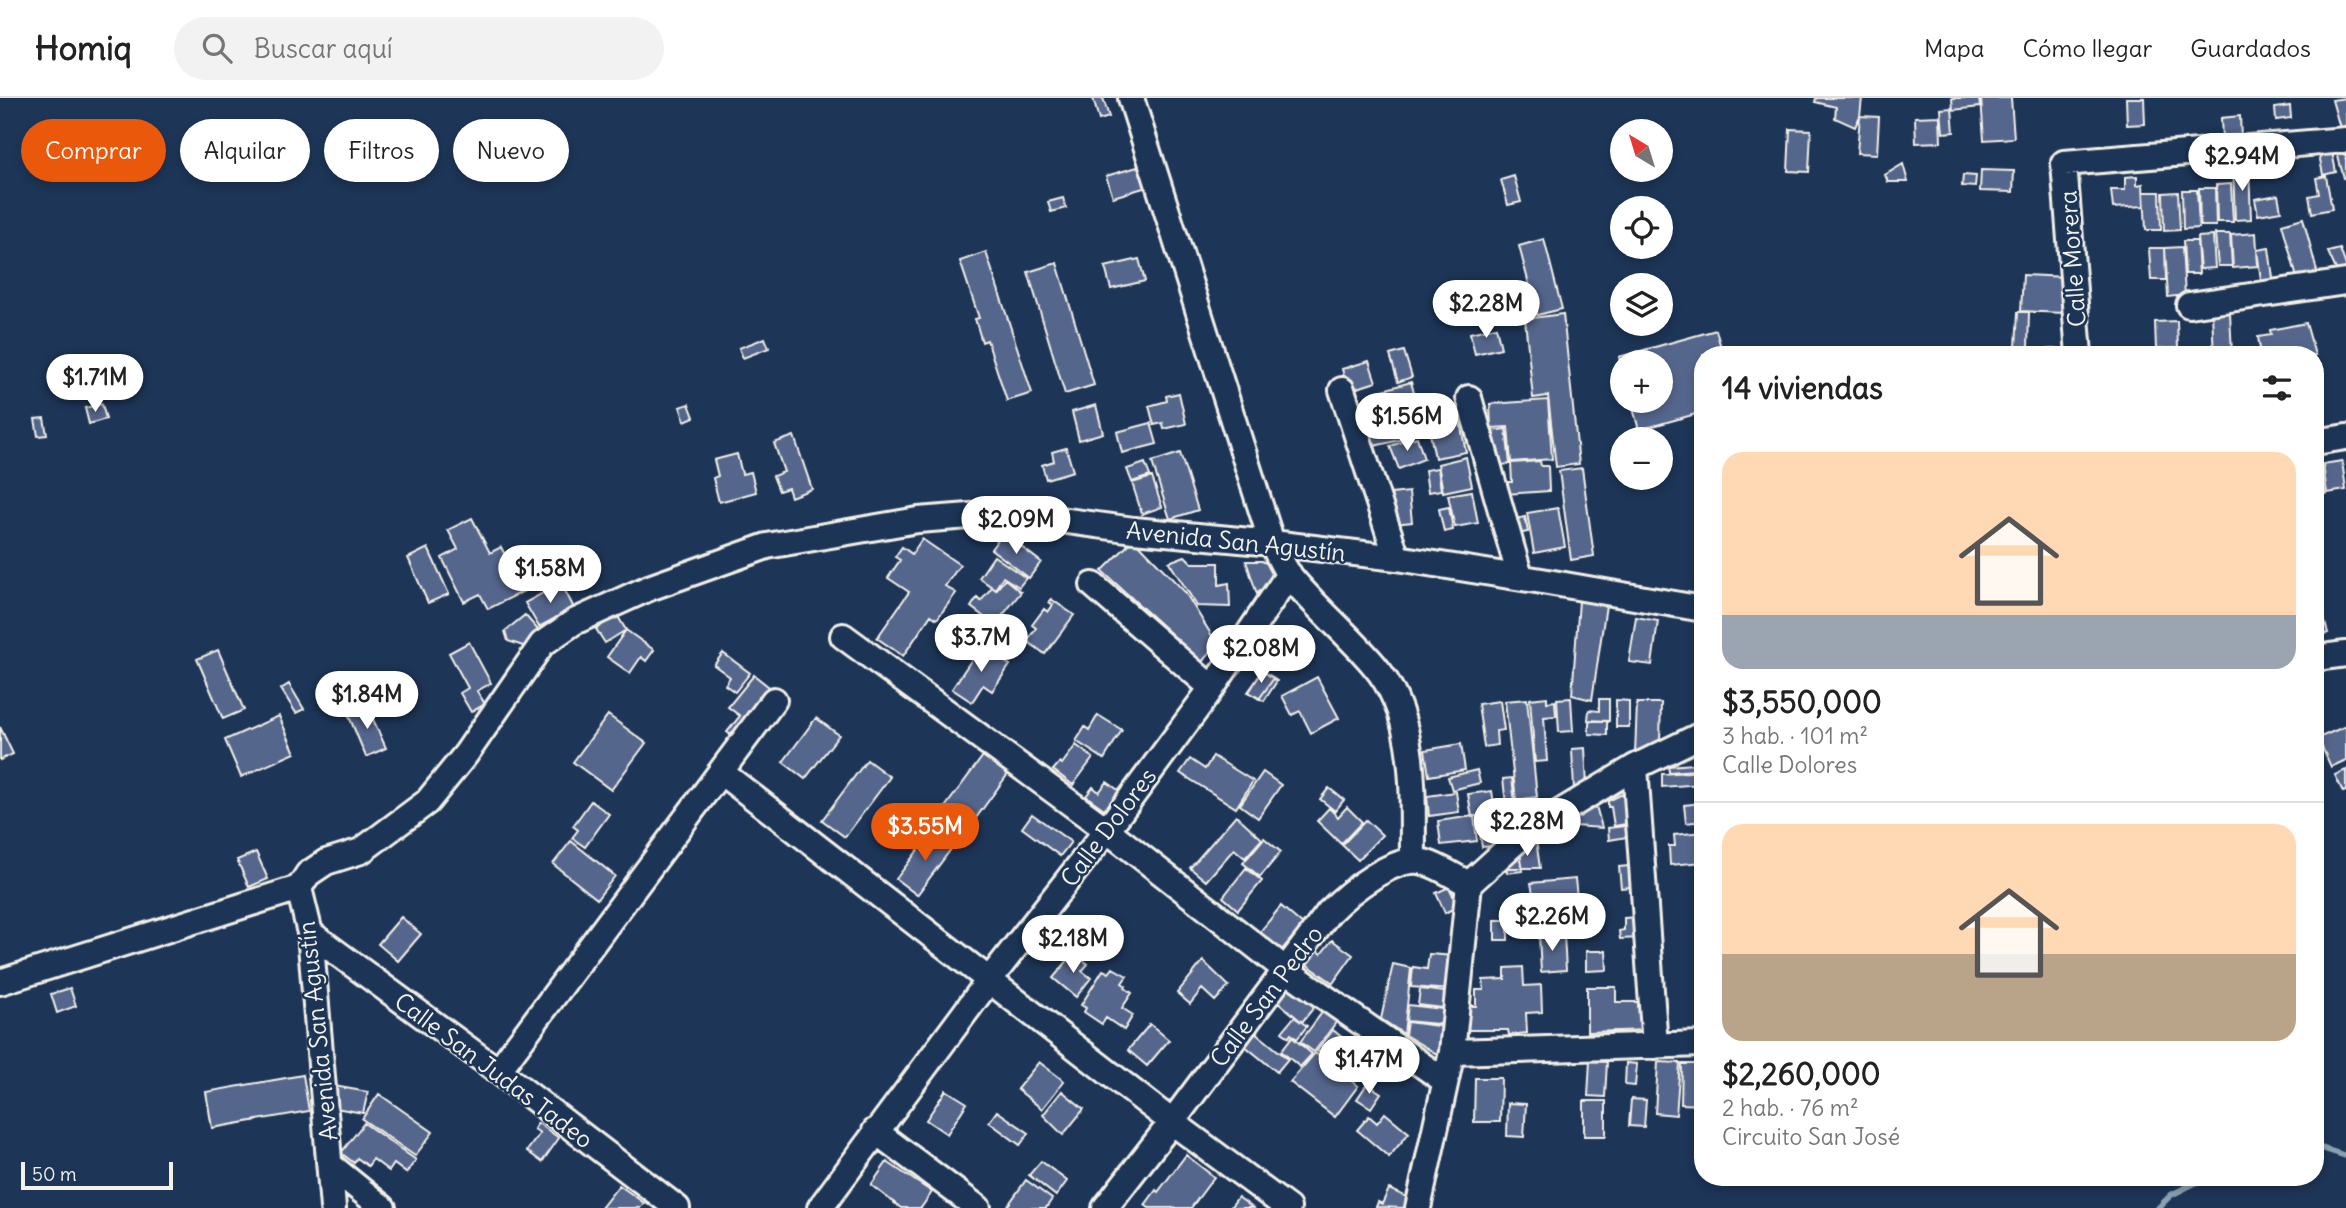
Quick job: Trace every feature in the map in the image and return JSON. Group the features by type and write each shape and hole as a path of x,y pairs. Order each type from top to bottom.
{"street":[{"path":"1131,98 1272,543 1289,574 1376,667 1393,694 1403,724 1412,776 1413,860 1425,862 1469,884"},
{"name":"Calle Morera","path":"2078,346 2064,163 2346,140"},
{"path":"2189,305 2346,282"},
{"path":"1342,390 1396,558"},
{"path":"1469,398 1520,578"},
{"path":"2324,441 2346,437"},
{"name":"Avenida San Agustín","path":"333,1208 310,933 299,888 308,874 326,862 361,851 427,802 466,754 542,644 587,616 649,588 767,546 891,524 1008,513 1134,530 1396,558 1694,607"},
{"name":"Calle Dolores","path":"820,1208 990,979 1108,830 1212,688 1289,574"},
{"path":"1093,585 1212,688"},
{"path":"842,636 1108,830 1286,970 1445,1081"},
{"path":"2324,657 2346,654"},
{"path":"498,1071 774,700"},
{"path":"1418,1208 1452,1052 1469,884 1524,834 1635,767 1694,738"},
{"path":"1635,767 1655,1046"},
{"path":"722,773 1172,1122 1288,1208"},
{"name":"Calle San Pedro","path":"1105,1208 1329,912 1350,892 1393,867 1413,860"},
{"path":"0,982 299,888"},
{"name":"Calle San Judas Tadeo","path":"310,933 498,1071 677,1208"},
{"path":"1452,1052 1694,1044"},
{"path":"875,1131 978,1208"},
{"path":"330,1166 383,1208"}],"building":[{"path":"1093,98 1103,98 1109,117 1099,120"},
{"path":"1816,98 1862,98 1860,116 1855,127 1835,118 1836,107 1815,102"},
{"path":"1952,98 1979,98 1980,107 1953,110"},
{"path":"1981,98 2011,98 2014,138 1984,140"},
{"path":"2126,98 2144,98 2145,124 2127,125"},
{"path":"2346,98 2346,126 2340,128 2332,100"},
{"path":"2290,106 2291,118 2276,120 2275,108"},
{"path":"1952,108 1954,132 1943,133 1941,109"},
{"path":"1860,116 1879,117 1877,154 1857,153"},
{"path":"1940,116 1941,142 1916,143 1915,117"},
{"path":"2240,116 2241,138 2222,139 2221,118"},
{"path":"1790,129 1811,130 1809,172 1788,171"},
{"path":"2346,150 2346,177 2344,178 2337,153"},
{"path":"2332,152 2336,172 2323,175 2319,154"},
{"path":"1903,164 1908,182 1888,182 1885,175"},
{"path":"1141,166 1147,187 1113,197 1106,176"},
{"path":"2233,167 2249,167 2251,219 2235,220"},
{"path":"1981,170 2014,171 2013,192 1980,191"},
{"path":"1963,175 1976,176 1975,187 1962,186"},
{"path":"1514,176 1521,202 1508,205 1501,180"},
{"path":"2137,176 2137,185 2143,184 2144,206 2113,208 2111,190 2125,190 2125,177"},
{"path":"2326,176 2332,209 2312,213 2309,196 2319,194 2316,178"},
{"path":"2231,184 2233,222 2217,222 2216,185"},
{"path":"2199,188 2215,188 2216,226 2200,226"},
{"path":"2182,190 2197,190 2199,228 2183,229"},
{"path":"2144,192 2160,192 2161,230 2146,230"},
{"path":"2178,192 2180,230 2164,231 2163,193"},
{"path":"2278,195 2281,211 2258,215 2255,199"},
{"path":"1063,198 1066,208 1051,212 1048,202"},
{"path":"2303,218 2319,279 2299,285 2282,224"},
{"path":"2256,233 2258,266 2233,268 2231,235"},
{"path":"2215,234 2230,234 2232,266 2218,266"},
{"path":"2213,236 2215,268 2200,269 2197,237"},
{"path":"1544,239 1562,309 1537,315 1519,246"},
{"path":"2183,241 2197,241 2199,274 2185,274"},
{"path":"2182,247 2185,295 2168,297 2165,248"},
{"path":"2149,248 2165,248 2166,280 2151,280"},
{"path":"2269,248 2274,286 2262,288 2257,250"},
{"path":"2340,249 2346,273 2338,274 2328,252"},
{"path":"986,252 1032,393 1007,401 987,340 982,342 975,319 979,318 960,261"},
{"path":"1139,259 1145,281 1111,289 1105,267"},
{"path":"1057,263 1094,385 1065,394 1028,272"},
{"path":"2023,275 2066,277 2064,313 2021,311"},
{"path":"2018,312 2029,312 2028,346 2016,346"},
{"path":"2230,313 2232,346 2214,346 2212,314"},
{"path":"1563,314 1579,464 1556,467 1548,396 1533,398 1525,319"},
{"path":"2177,321 2178,346 2156,346 2155,322"},
{"path":"2306,323 2312,346 2260,346 2258,337 2271,335 2270,330"},
{"path":"1496,327 1501,348 1475,354 1470,333"},
{"path":"1716,330 1720,346 1694,346 1694,415 1650,427 1638,427 1634,413 1673,413 1673,350 1644,350"},
{"path":"765,338 769,348 743,358 739,348"},
{"path":"1404,351 1412,377 1398,382 1390,355"},
{"path":"1369,361 1376,382 1348,391 1342,369"},
{"path":"1411,382 1419,411 1384,421 1376,392"},
{"path":"1179,393 1186,424 1164,429 1163,423 1154,425 1149,406 1167,401 1166,396"},
{"path":"1548,400 1552,459 1511,462 1508,427 1491,428 1490,404"},
{"path":"102,404 106,419 89,424 85,408"},
{"path":"689,404 694,417 685,421 680,407"},
{"path":"1096,405 1103,433 1079,440 1072,412"},
{"path":"1458,412 1466,452 1435,458 1427,419"},
{"path":"44,418 47,435 38,436 35,419"},
{"path":"1396,421 1400,440 1374,446 1370,427"},
{"path":"1151,423 1157,444 1122,453 1117,432"},
{"path":"1506,429 1510,464 1494,466 1490,431"},
{"path":"794,436 812,489 791,497 788,488 779,491 773,476 784,472 774,443"},
{"path":"1417,437 1424,459 1399,469 1390,446"},
{"path":"1066,448 1073,471 1046,479 1042,465 1054,461 1052,452"},
{"path":"1180,453 1198,510 1170,519 1152,462"},
{"path":"737,454 742,474 751,472 756,492 719,502 713,478 718,476 714,460"},
{"path":"1466,457 1472,486 1443,492 1438,464"},
{"path":"1540,461 1541,466 1548,466 1549,491 1506,494 1506,482 1512,482 1511,463"},
{"path":"2342,461 2346,490 2327,493 2324,464"},
{"path":"1145,463 1150,476 1132,482 1127,469"},
{"path":"1438,468 1441,490 1428,492 1425,470"},
{"path":"1582,468 1594,556 1571,560 1559,471"},
{"path":"1152,477 1162,507 1142,514 1132,483"},
{"path":"1472,491 1478,523 1455,527 1448,495"},
{"path":"1409,492 1412,522 1394,524 1391,494"},
{"path":"1449,507 1453,530 1444,532 1439,509"},
{"path":"1558,508 1565,547 1534,553 1527,513"},
{"path":"1525,517 1528,532 1511,535 1508,521"},
{"path":"472,518 490,553 501,547 524,591 488,609 480,594 464,602 442,558 458,549 448,530"},
{"path":"1003,533 1041,562 1029,578 991,549"},
{"path":"922,539 960,565 945,586 956,593 937,619 931,615 903,656 877,638 909,592 888,578 900,560 895,557 902,547 912,554"},
{"path":"1134,539 1185,592 1217,644 1202,662 1102,571"},
{"path":"428,548 449,594 428,603 408,558"},
{"path":"994,556 1026,578 1019,587 1003,577 995,589 979,578"},
{"path":"1185,556 1192,563 1219,563 1219,585 1229,583 1230,607 1197,606 1169,562"},
{"path":"1246,561 1262,561 1268,564 1272,573 1269,582 1257,594"},
{"path":"1005,579 1021,592 995,625 971,607 977,598 981,601 992,587 996,590"},
{"path":"561,583 574,608 539,627 525,603"},
{"path":"1051,599 1074,615 1045,654 1027,641 1036,628 1032,625 1044,609 1048,612 1053,605 1049,602"},
{"path":"1579,601 1606,605 1592,700 1572,695"},
{"path":"525,615 539,631 529,648 508,641 505,631"},
{"path":"617,615 626,630 605,643 596,629"},
{"path":"1636,617 1658,621 1652,665 1629,662"},
{"path":"626,630 654,650 646,661 641,657 630,673 607,657"},
{"path":"469,642 491,683 477,691 485,704 471,712 460,693 468,688 449,653"},
{"path":"980,647 1010,665 992,691 983,685 972,702 952,689"},
{"path":"218,650 244,710 223,719 197,659"},
{"path":"723,653 750,673 735,692 725,685 730,677 714,665"},
{"path":"1262,671 1277,681 1264,701 1249,692"},
{"path":"1263,671 1274,678 1259,699 1248,692"},
{"path":"754,675 769,687 731,735 727,732 740,716 728,707"},
{"path":"1317,677 1339,718 1311,733 1300,711 1292,715 1282,696"},
{"path":"289,684 304,709 296,713 281,689"},
{"path":"1547,697 1547,702 1555,701 1556,716 1544,717 1547,761 1535,762 1530,699"},
{"path":"1571,698 1573,731 1559,732 1557,699"},
{"path":"1527,699 1537,797 1516,800 1505,701"},
{"path":"1599,699 1609,699 1609,721 1588,720 1589,710 1599,711"},
{"path":"1616,700 1629,701 1629,727 1616,727"},
{"path":"1500,701 1504,730 1496,731 1497,745 1484,747 1478,704"},
{"path":"1637,703 1661,703 1660,741 1635,754"},
{"path":"367,706 386,748 366,757 348,714"},
{"path":"608,715 646,743 611,790 573,762"},
{"path":"1098,715 1122,730 1104,759 1076,741 1085,727 1089,730"},
{"path":"279,716 295,753 241,777 225,740"},
{"path":"816,718 839,735 805,779 783,762"},
{"path":"1589,721 1607,721 1607,735 1589,734"},
{"path":"2346,726 2346,760 2331,767 2324,751 2324,735"},
{"path":"0,727 13,754 0,760"},
{"path":"1461,744 1465,770 1429,776 1425,750"},
{"path":"1076,745 1093,758 1073,785 1053,770 1060,762 1062,764"},
{"path":"1585,748 1587,786 1574,790 1572,749"},
{"path":"983,756 1008,774 965,833 940,814"},
{"path":"1213,756 1253,781 1236,808 1180,773 1190,759 1205,769"},
{"path":"867,760 890,777 845,837 822,820"},
{"path":"1694,764 1694,770 1669,772 1668,766"},
{"path":"1477,770 1480,783 1452,790 1448,777"},
{"path":"2346,770 2346,791 2343,792 2335,775"},
{"path":"1263,772 1281,785 1258,818 1240,805"},
{"path":"1694,772 1694,785 1662,787 1662,774"},
{"path":"1512,778 1516,811 1507,812 1503,779"},
{"path":"1107,782 1121,792 1107,811 1086,796 1093,787 1099,792"},
{"path":"1329,788 1344,800 1335,811 1320,799"},
{"path":"1633,789 1638,822 1614,826 1608,801"},
{"path":"1492,791 1500,845 1482,847 1477,816 1472,817 1468,794"},
{"path":"1456,792 1459,812 1429,816 1427,796"},
{"path":"591,801 609,814 585,847 572,838 578,830 573,826"},
{"path":"1595,802 1602,828 1574,826 1572,815"},
{"path":"1694,804 1694,822 1686,823 1684,805"},
{"path":"1347,807 1362,822 1341,844 1317,821 1329,808 1338,817"},
{"path":"1032,814 1071,842 1060,856 1022,828"},
{"path":"1236,815 1262,839 1245,858 1234,849 1206,881 1190,868"},
{"path":"1474,816 1477,841 1441,845 1438,821"},
{"path":"1366,820 1382,835 1358,860 1342,845"},
{"path":"1625,826 1627,837 1609,840 1608,828"},
{"path":"1694,833 1694,863 1670,865 1669,846 1675,846 1674,835"},
{"path":"938,834 954,845 917,895 896,879 928,837 933,841"},
{"path":"1264,838 1281,852 1260,877 1243,863"},
{"path":"1536,840 1540,868 1508,868 1509,863"},
{"path":"571,841 615,876 597,899 553,864"},
{"path":"256,852 268,879 249,887 237,860"},
{"path":"1520,853 1523,871 1507,873 1506,863"},
{"path":"1639,865 1641,886 1621,888 1619,867"},
{"path":"1246,868 1262,881 1238,910 1223,897"},
{"path":"1575,879 1577,897 1534,900 1531,883"},
{"path":"1449,887 1458,906 1445,913 1436,893"},
{"path":"1539,903 1577,903 1577,932 1539,933"},
{"path":"1281,906 1303,925 1281,951 1259,933"},
{"path":"401,917 421,934 398,961 378,944"},
{"path":"1638,917 1640,938 1620,939 1619,931 1624,930 1624,918"},
{"path":"1495,920 1508,920 1508,940 1495,940"},
{"path":"1564,934 1566,970 1541,972 1539,935"},
{"path":"1332,940 1353,955 1333,983 1306,964 1316,950 1321,954"},
{"path":"1586,951 1606,951 1607,970 1586,971"},
{"path":"1074,953 1088,964 1082,971 1091,978 1076,997 1053,978"},
{"path":"1429,954 1454,956 1451,990 1411,987 1413,967 1427,969"},
{"path":"1203,961 1229,986 1215,1001 1202,989 1190,1004 1177,993"},
{"path":"1393,964 1411,968 1404,1034 1381,1019"},
{"path":"1523,967 1524,986 1541,985 1542,1012 1526,1013 1527,1033 1509,1035 1508,1030 1468,1030 1468,1006 1476,1006 1476,990 1484,990 1483,980 1505,979 1505,968"},
{"path":"1113,968 1127,976 1122,983 1132,993 1122,1008 1133,1015 1124,1030 1106,1018 1102,1024 1084,1012 1086,1008 1081,1005 1103,970 1109,973"},
{"path":"1289,983 1316,1005 1302,1022 1276,1000"},
{"path":"1587,987 1616,987 1616,1002 1651,1002 1650,1030 1587,1032"},
{"path":"70,988 76,1006 57,1013 51,994"},
{"path":"1420,989 1453,993 1451,1009 1418,1005"},
{"path":"1408,1005 1451,1010 1449,1025 1406,1021"},
{"path":"1324,1010 1337,1021 1314,1052 1300,1042"},
{"path":"1294,1017 1307,1026 1297,1039 1282,1032"},
{"path":"1407,1022 1446,1027 1442,1057 1405,1035"},
{"path":"1150,1024 1169,1040 1147,1066 1128,1050"},
{"path":"1333,1030 1349,1043 1333,1064 1317,1051"},
{"path":"1255,1032 1288,1059 1277,1072 1244,1045"},
{"path":"1292,1037 1312,1054 1300,1067 1281,1051"},
{"path":"1375,1043 1391,1054 1373,1078 1357,1067"},
{"path":"1315,1053 1358,1086 1335,1117 1290,1082"},
{"path":"1590,1061 1607,1062 1605,1097 1588,1096"},
{"path":"1039,1062 1064,1081 1042,1109 1017,1089"},
{"path":"1658,1062 1680,1063 1676,1115 1655,1113"},
{"path":"1626,1063 1637,1064 1635,1086 1625,1085"},
{"path":"1682,1064 1694,1064 1694,1105 1681,1104"},
{"path":"303,1075 309,1111 212,1128 206,1092"},
{"path":"1475,1078 1501,1078 1500,1122 1474,1122"},
{"path":"1367,1084 1381,1093 1371,1108 1357,1099"},
{"path":"334,1086 368,1092 363,1113 330,1107"},
{"path":"946,1090 967,1103 947,1134 926,1120"},
{"path":"1062,1091 1084,1109 1063,1135 1043,1115"},
{"path":"379,1094 433,1132 415,1156 362,1119"},
{"path":"1631,1099 1646,1100 1644,1127 1629,1126"},
{"path":"1584,1101 1606,1101 1606,1136 1584,1136"},
{"path":"1508,1103 1526,1104 1524,1137 1507,1136"},
{"path":"997,1111 1029,1133 1020,1145 989,1122"},
{"path":"1385,1113 1409,1133 1389,1157 1357,1130 1369,1116 1377,1123"},
{"path":"364,1123 416,1160 406,1173 394,1164 389,1171 373,1159 368,1166 357,1158 354,1163 341,1153"},
{"path":"538,1123 559,1138 542,1162 527,1151 540,1133 534,1129"},
{"path":"1186,1155 1214,1177 1191,1208 1149,1208 1145,1205 1156,1190 1158,1192"},
{"path":"1041,1161 1067,1181 1056,1196 1029,1175"},
{"path":"887,1162 932,1192 921,1208 901,1208 871,1185"},
{"path":"1026,1180 1052,1199 1046,1208 1006,1208"},
{"path":"619,1185 644,1203 640,1208 601,1208"},
{"path":"1389,1189 1409,1198 1404,1208 1376,1207 1378,1202 1382,1204"},
{"path":"1238,1197 1253,1208 1230,1208"}],"waterway":[{"path":"2324,1149 2346,1156"},
{"path":"2158,1208 2171,1195 2189,1186"}]}
